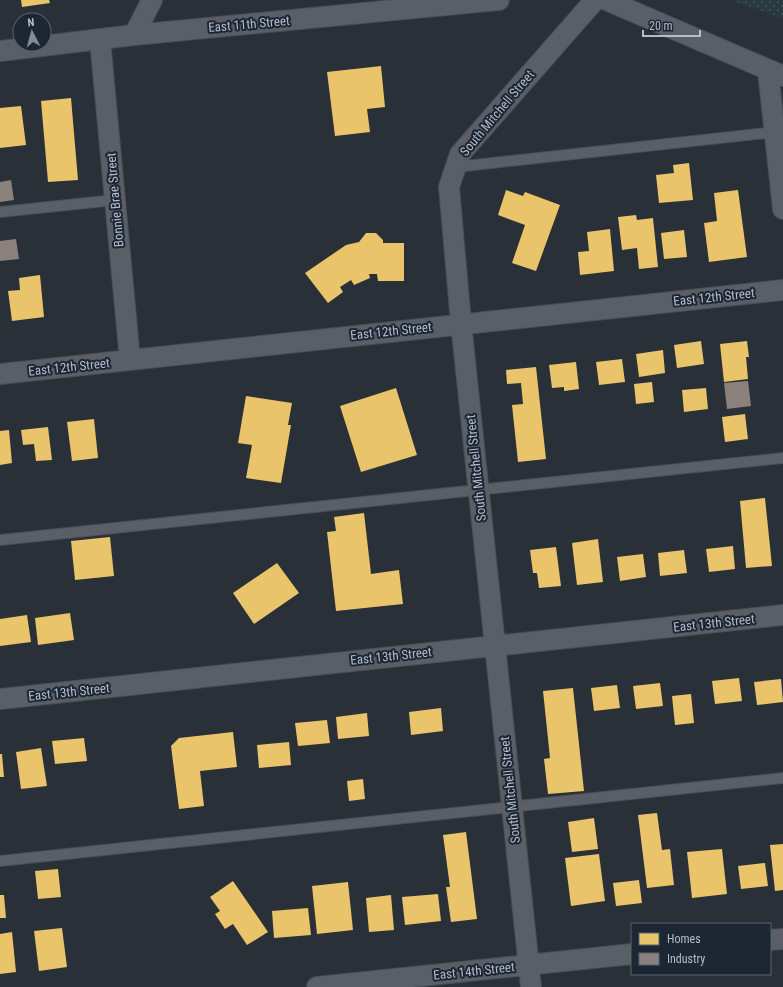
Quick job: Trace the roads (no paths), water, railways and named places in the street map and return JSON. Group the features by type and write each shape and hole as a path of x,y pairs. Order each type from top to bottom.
{"street":[{"path":"134,35 152,0"},
{"name":"East 11th Street","path":"0,51 134,35 499,0"},
{"name":"South Mitchell Street","path":"531,987 461,323 449,187 460,154 594,0"},
{"path":"606,0 776,73 775,132 783,209"},
{"name":"Bonnie Brae Street","path":"100,40 130,360"},
{"name":"East 12th Street","path":"0,374 461,323 783,290"},
{"name":"East 13th Street","path":"0,699 783,615"},
{"path":"771,940 783,939"},
{"name":"East 14th Street","path":"317,987 631,954"}],"lane":[{"path":"456,167 775,132"},
{"path":"0,212 115,200"},
{"path":"0,540 783,458"},
{"path":"0,861 783,778"}]}
